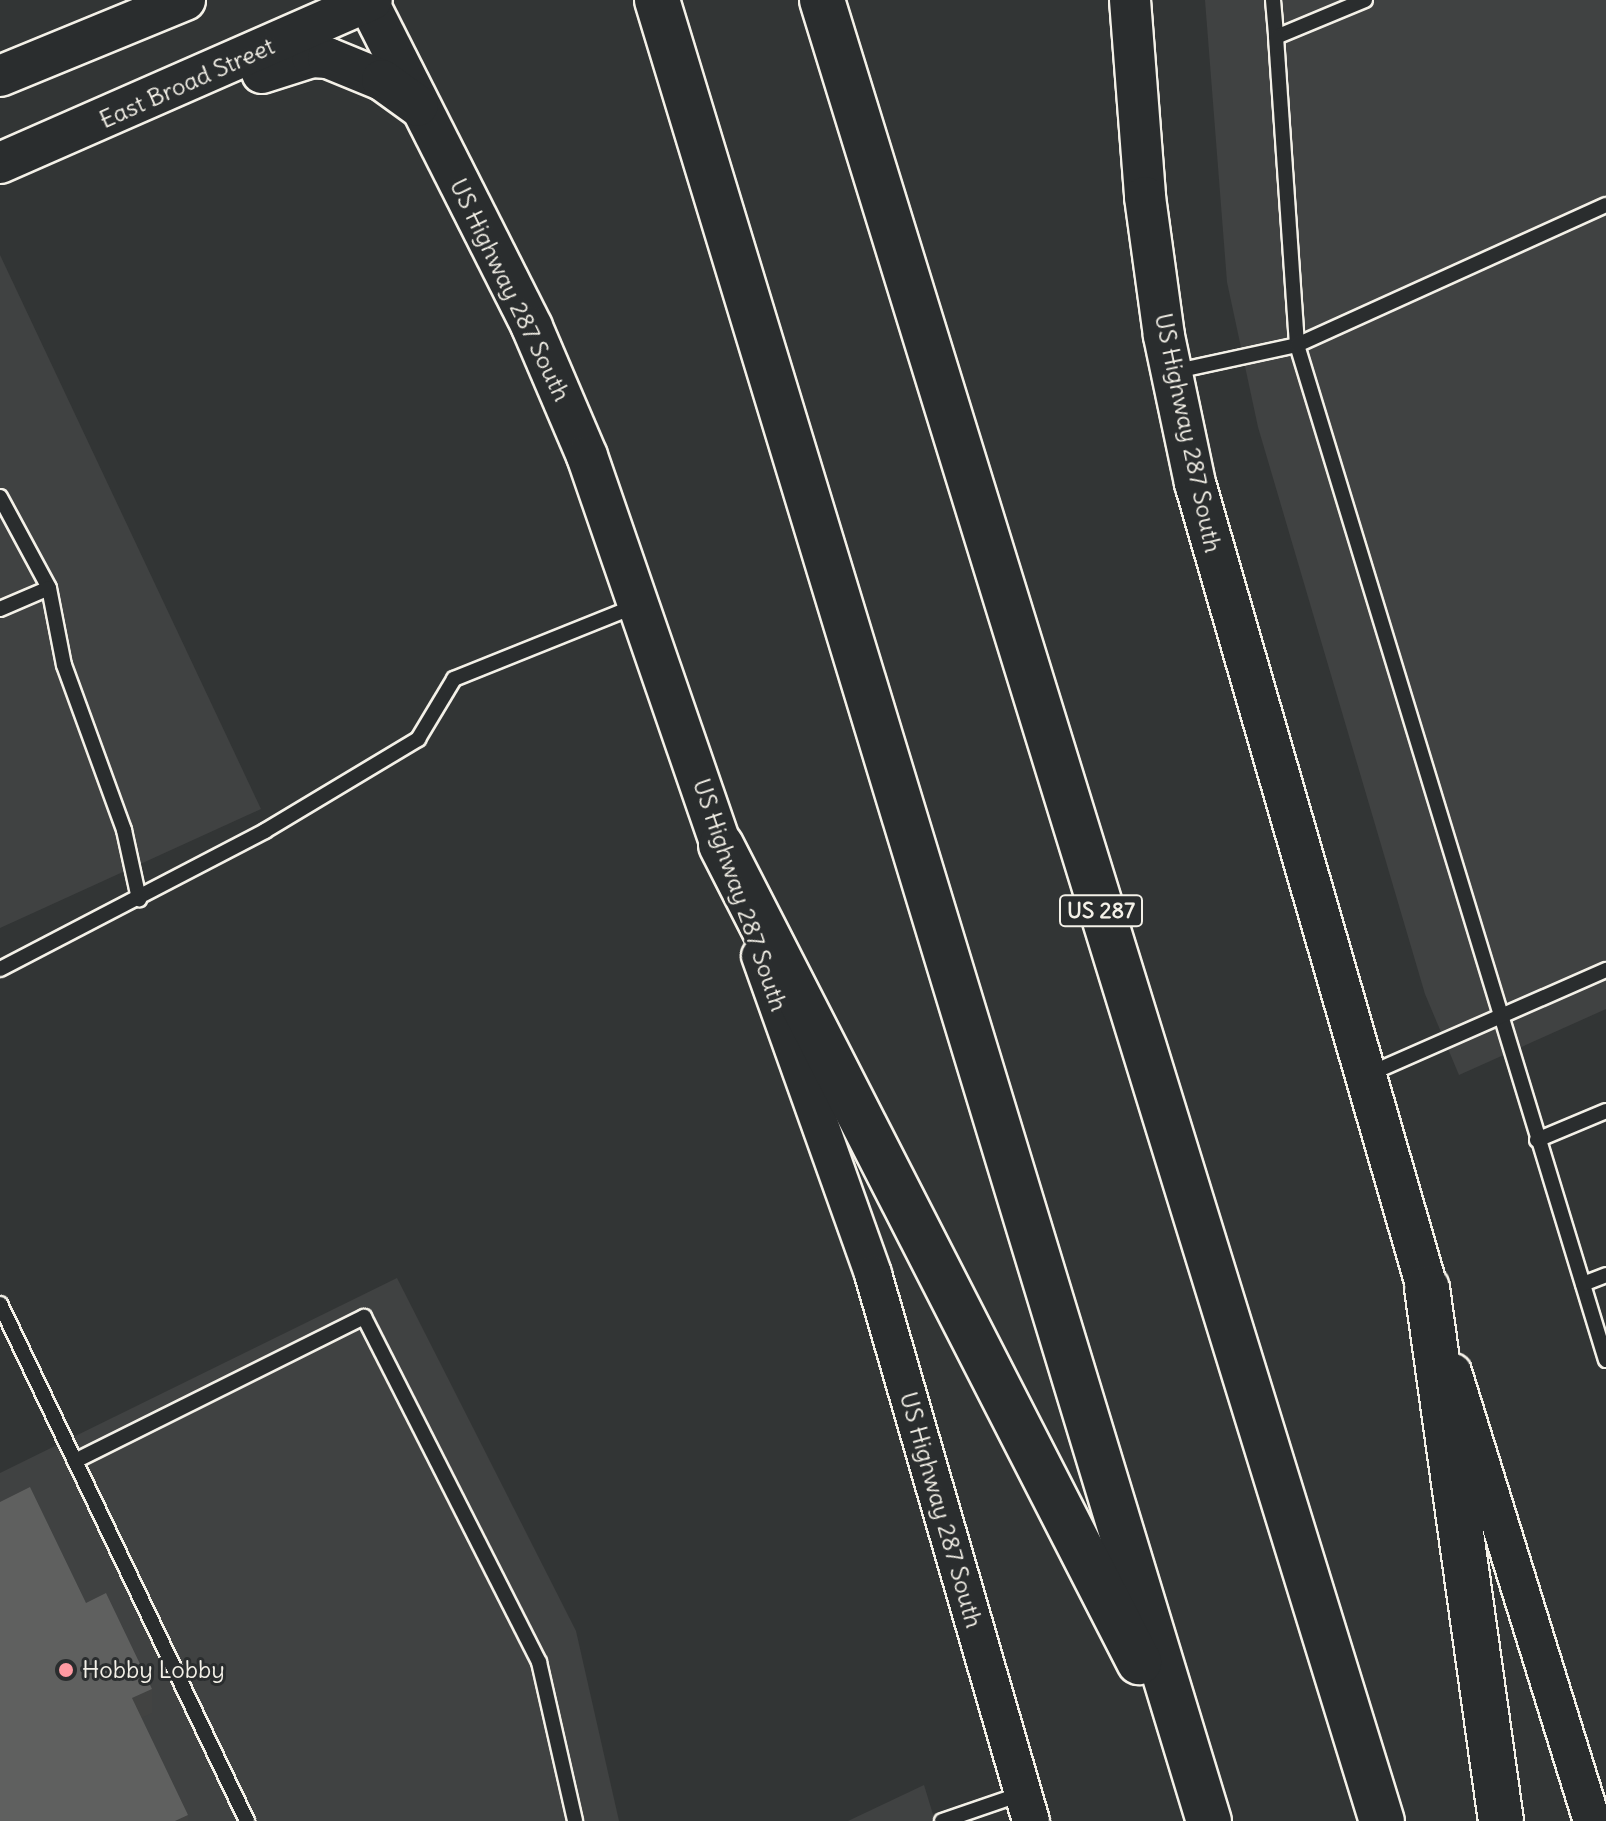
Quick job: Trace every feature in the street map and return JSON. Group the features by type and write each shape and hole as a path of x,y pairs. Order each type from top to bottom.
{"highway":[{"path":"657,0 1209,1821"},
{"name":"US 287","path":"822,0 1382,1821"},
{"path":"721,845 1191,1763"},
{"path":"1427,1288 1501,1821"}],"main road":[{"path":"0,76 124,18 185,0"},
{"name":"US Highway 287 South","path":"1130,0 1145,197 1172,372 1195,483 1427,1288"},
{"name":"US Highway 287 South","path":"369,1 532,327 587,456 721,845"},
{"name":"East Broad Street","path":"0,163 194,81 369,1"},
{"path":"194,81 257,75 312,57 328,58 382,80 422,109"}],"street":[{"name":"US Highway 287 South","path":"721,845 873,1274 1027,1807"},
{"name":"US Highway 287 South","path":"1427,1288 1592,1821"}],"lane":[{"path":"1273,0 1297,345 1606,1360"},
{"path":"1276,37 1365,0"},
{"path":"1172,372 1297,345 1606,205"},
{"path":"0,497 49,588 64,665 124,830 139,899"},
{"path":"0,609 49,588"},
{"path":"0,969 265,831 418,739 454,679 640,604"},
{"path":"1365,1076 1606,970"},
{"path":"1537,1140 1606,1111"},
{"path":"1583,1284 1606,1275"},
{"path":"0,1304 247,1821"},
{"path":"75,1461 364,1317 539,1662 575,1821"},
{"path":"942,1821 1027,1807"}],"shaded area":[{"path":"1205,0 1606,0 1606,1009 1459,1075 1425,994 1258,427 1227,282"},
{"path":"0,255 261,809 0,928"},
{"path":"397,1278 576,1631 619,1821 0,1821 0,1473"},
{"path":"924,1785 935,1821 848,1821"}],"building":[{"name":"Hobby Lobby","path":"30,1487 86,1603 106,1593 152,1689 132,1698 188,1815 175,1821 0,1821 0,1502"}],"place":[{"name":"Hobby Lobby","path":"66,1670"}]}
